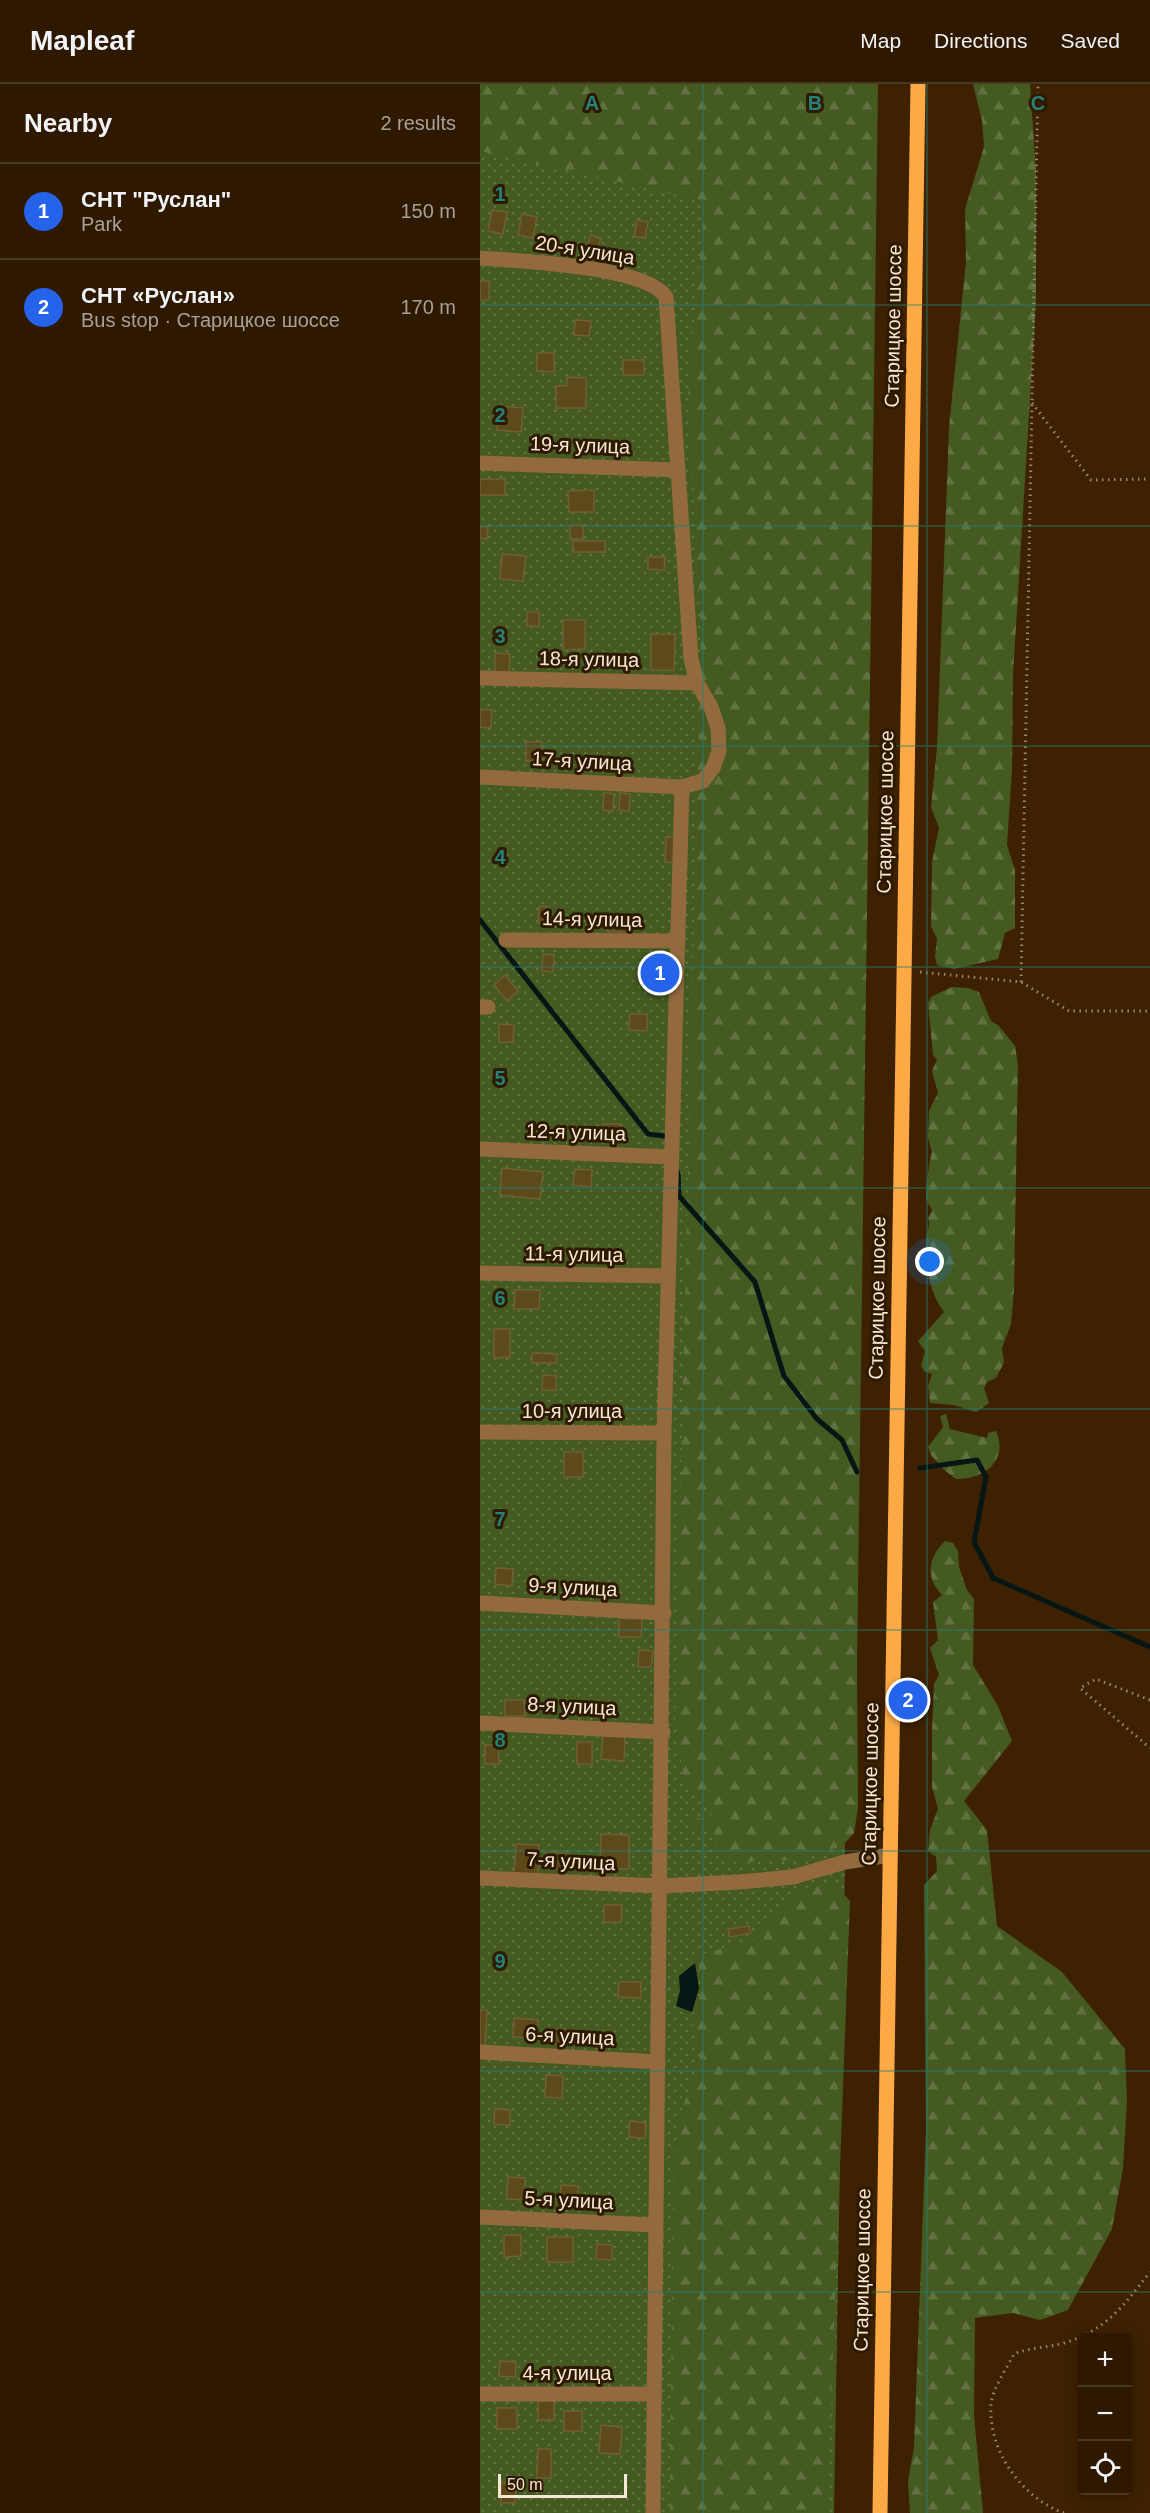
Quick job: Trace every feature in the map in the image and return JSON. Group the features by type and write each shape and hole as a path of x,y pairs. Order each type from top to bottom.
{"main road":[{"name":"Старицкое шоссе","path":"880,2513 918,84"}],"street":[{"name":"20-я улица","path":"480,258 605,271 644,280 661,289 668,306 678,470"},
{"name":"19-я улица","path":"480,463 678,470"},
{"path":"653,2513 663,1732 664,1433 682,787 703,781 713,768 719,751 718,728 711,707 697,683 691,659 678,470"},
{"name":"18-я улица","path":"480,678 697,683"},
{"name":"17-я улица","path":"480,777 682,787"},
{"name":"14-я улица","path":"506,940 678,941"},
{"name":"12-я улица","path":"480,1149 671,1157"},
{"name":"11-я улица","path":"480,1273 667,1276"},
{"name":"10-я улица","path":"480,1432 664,1433"},
{"name":"9-я улица","path":"480,1603 664,1613"},
{"name":"8-я улица","path":"480,1723 663,1732"},
{"name":"7-я улица","path":"480,1878 661,1886 793,1877 845,1862 890,1855"},
{"name":"6-я улица","path":"480,2052 658,2062"},
{"name":"5-я улица","path":"480,2217 655,2225"},
{"name":"4-я улица","path":"480,2394 654,2394"}],"path":[{"path":"1021,982 1038,84"},
{"path":"1031,402 1090,480 1150,479"},
{"path":"903,971 1021,982 1069,1011 1150,1011"},
{"path":"1150,1700 1096,1679 1080,1688 1150,1748"},
{"path":"1064,2513 1036,2501 1017,2479 1003,2457 993,2432 991,2403 1014,2354 1033,2346 1049,2347 1067,2342 1097,2327 1115,2316 1150,2272"}],"green space":[{"path":"480,84 834,84 845,1862 834,2513 480,2513"},
{"path":"480,84 878,84 857,1665 858,1808 854,1833 843,1845 808,1858 753,1861 744,1866 724,1855 708,1833 686,1824 691,1816 708,1821 716,1806 693,1795 685,1788 675,1720 701,630 688,391 705,201 480,151"},
{"path":"973,84 1030,84 1036,171 1036,301 1013,675 1012,769 1007,845 1015,870 1015,928 1005,933 998,959 954,969 937,965 935,956 937,939 931,926 932,862 939,828 931,807 937,747 949,427 966,262 965,209 984,147 982,121"},
{"path":"952,987 968,988 979,992 991,1021 999,1026 1015,1046 1018,1065 1014,1290 1011,1324 1002,1348 1004,1363 996,1378 987,1382 984,1388 989,1403 976,1412 954,1405 930,1403 928,1386 932,1374 924,1371 921,1366 925,1351 918,1341 944,1312 931,1287 926,1259 928,1218 932,1210 926,1196 932,1152 928,1138 929,1111 938,1093 932,1071 937,1060 933,1055 928,1003 931,997"},
{"path":"946,1414 950,1429 987,1438 988,1433 996,1431 999,1451 991,1466 984,1472 976,1476 956,1479 944,1470 931,1455 928,1447 943,1427 940,1416"},
{"path":"945,1541 953,1543 958,1551 959,1567 967,1590 974,1599 973,1665 998,1706 1012,1741 964,1801 987,1830 997,1926 1062,1972 1125,2049 1127,2102 1123,2168 1112,2229 1068,2310 1040,2320 1013,2313 975,2318 974,2416 983,2513 910,2513 908,2481 914,2447 926,2131 924,1885 937,1871 936,1857 928,1851 930,1830 938,1809 932,1787 932,1731 934,1684 939,1675 930,1648 938,1640 933,1602 942,1595 933,1581 931,1568 935,1554"},
{"path":"835,1884 850,1901 827,2513 670,2513 673,2160 682,2109 700,2059 692,2020 701,1993 698,1955 755,1940 755,1927 777,1912 799,1889"}],"shaded area":[{"path":"695,1963 699,1988 692,2012 676,2006 680,1991 679,1976"}],"building":[{"path":"492,210 507,212 503,234 488,231"},
{"path":"522,214 537,217 533,238 518,235"},
{"path":"637,220 648,222 645,238 634,236"},
{"path":"591,235 601,239 595,254 585,251"},
{"path":"480,281 489,281 489,300 480,300"},
{"path":"575,320 591,321 589,336 574,335"},
{"path":"537,353 554,353 554,372 537,371"},
{"path":"623,360 644,360 644,375 623,375"},
{"path":"567,377 586,378 586,408 556,408 556,386 567,386"},
{"path":"499,406 523,408 521,432 497,430"},
{"path":"480,479 505,479 505,495 480,495"},
{"path":"594,490 594,512 569,512 568,491"},
{"path":"570,525 583,525 583,539 570,539"},
{"path":"480,526 488,527 487,539 480,538"},
{"path":"573,541 605,541 605,552 573,552"},
{"path":"502,554 526,556 523,581 500,579"},
{"path":"648,557 665,557 664,570 648,569"},
{"path":"527,612 539,612 539,626 527,626"},
{"path":"563,620 585,620 585,649 563,650"},
{"path":"651,634 675,634 674,670 651,670"},
{"path":"495,653 510,654 509,672 495,672"},
{"path":"480,709 492,710 491,728 480,727"},
{"path":"526,742 542,742 542,760 526,761"},
{"path":"604,793 614,794 613,811 603,810"},
{"path":"620,793 630,794 629,811 619,810"},
{"path":"666,837 678,837 677,862 665,862"},
{"path":"539,906 549,907 548,924 538,923"},
{"path":"608,914 628,915 627,932 607,931"},
{"path":"543,954 554,955 553,972 542,971"},
{"path":"505,975 518,991 507,1001 494,985"},
{"path":"630,1014 647,1014 647,1031 629,1030"},
{"path":"499,1024 514,1025 513,1042 499,1042"},
{"path":"603,1124 620,1124 620,1141 603,1141"},
{"path":"502,1168 543,1172 540,1199 500,1195"},
{"path":"575,1169 592,1170 591,1187 573,1185"},
{"path":"515,1290 540,1290 539,1309 514,1309"},
{"path":"494,1329 510,1329 510,1357 494,1358"},
{"path":"532,1353 557,1354 556,1363 532,1363"},
{"path":"543,1375 556,1376 556,1390 542,1390"},
{"path":"564,1452 583,1452 583,1477 564,1477"},
{"path":"496,1568 513,1569 512,1586 495,1584"},
{"path":"619,1618 642,1619 641,1637 619,1637"},
{"path":"639,1650 653,1651 651,1667 638,1667"},
{"path":"505,1700 524,1700 525,1716 505,1716"},
{"path":"603,1736 625,1737 624,1761 601,1759"},
{"path":"577,1742 592,1742 592,1764 577,1764"},
{"path":"485,1745 498,1745 499,1764 485,1764"},
{"path":"601,1834 629,1835 629,1869 600,1869"},
{"path":"516,1844 539,1845 538,1874 514,1873"},
{"path":"545,1853 569,1853 569,1870 545,1869"},
{"path":"604,1905 622,1905 621,1922 604,1922"},
{"path":"749,1926 751,1933 730,1937 728,1929"},
{"path":"619,1982 641,1982 641,1998 618,1997"},
{"path":"480,2010 487,2010 485,2046 480,2045"},
{"path":"514,2018 538,2020 537,2038 513,2037"},
{"path":"550,2029 566,2029 564,2045 549,2044"},
{"path":"546,2075 563,2076 562,2098 545,2097"},
{"path":"495,2109 510,2110 510,2125 494,2124"},
{"path":"630,2121 646,2123 645,2138 629,2137"},
{"path":"508,2177 525,2178 524,2200 507,2199"},
{"path":"561,2185 578,2186 577,2204 560,2203"},
{"path":"504,2235 521,2235 521,2256 504,2257"},
{"path":"547,2237 573,2237 573,2262 547,2262"},
{"path":"597,2244 612,2245 612,2260 596,2259"},
{"path":"500,2361 516,2362 515,2377 499,2376"},
{"path":"538,2401 554,2401 554,2420 538,2420"},
{"path":"497,2408 517,2408 517,2429 497,2429"},
{"path":"564,2411 582,2411 582,2431 564,2431"},
{"path":"601,2425 622,2427 620,2454 599,2453"},
{"path":"538,2449 551,2449 551,2478 537,2478"},
{"path":"501,2483 516,2484 515,2503 501,2503"}],"waterway":[{"path":"480,920 648,1134 664,1136"},
{"path":"678,1173 679,1196 755,1282 784,1376 817,1419 842,1440 857,1472"},
{"path":"920,1468 977,1460 986,1477 974,1542 993,1578 1150,1647"}],"place":[{"name":"СНТ \"Руслан\"","path":"660,973"},
{"name":"СНТ «Руслан»","path":"908,1700"}]}
